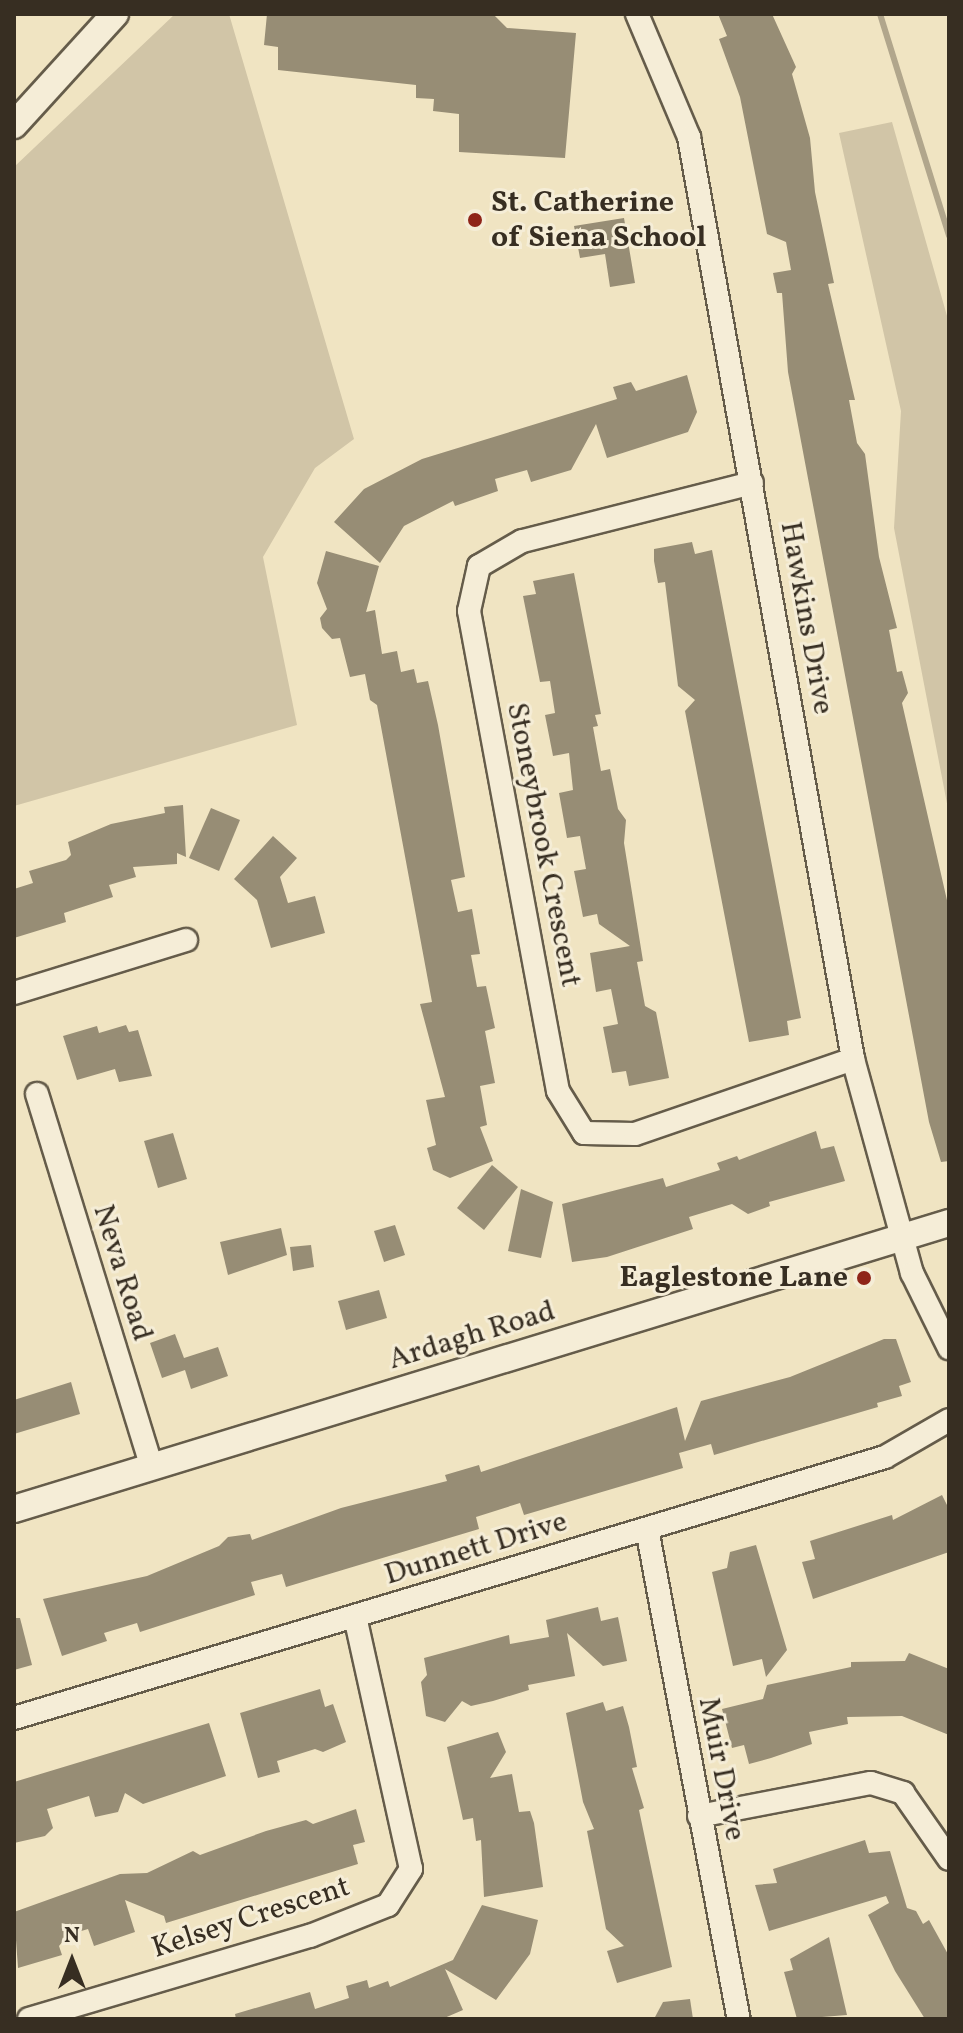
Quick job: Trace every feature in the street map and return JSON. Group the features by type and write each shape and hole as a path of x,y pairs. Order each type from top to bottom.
{"street":[{"path":"14,125 115,14"},
{"name":"Hawkins Drive","path":"637,14 689,137 853,1059 901,1238"},
{"name":"Stoneybrook Crescent","path":"752,483 522,541 479,566 469,611 558,1091 584,1133 635,1134 853,1059"},
{"path":"14,993 186,940"},
{"name":"Neva Road","path":"37,1094 152,1468"},
{"name":"Ardagh Road","path":"14,1509 949,1223"},
{"path":"901,1238 949,1348"},
{"name":"Dunnett Drive","path":"14,1718 885,1457 949,1420"},
{"name":"Muir Drive","path":"647,1529 739,2019"},
{"name":"Kelsey Crescent","path":"29,2019 310,1936 388,1905 411,1869 355,1617"},
{"path":"699,1816 871,1783 903,1793 949,1859"}],"shaded area":[{"path":"175,14 229,14 354,439 315,468 263,557 297,725 14,806 14,167"},
{"path":"892,122 949,323 949,814 894,528 901,411 839,133"}],"building":[{"path":"267,14 493,14 507,28 576,33 565,158 459,152 459,114 433,111 434,99 416,98 416,85 278,70 278,47 264,45"},
{"path":"718,14 772,14 796,67 792,74 810,138 815,192 834,283 828,284 855,400 849,400 857,443 865,454 879,557 897,628 889,630 897,672 902,671 908,693 902,703 949,909 949,1161 941,1162 929,1122 788,372 782,293 777,293 773,273 791,270 786,242 767,234 740,97 719,39 727,36"},
{"path":"624,218 635,283 610,287 605,254 580,258 574,226"},
{"path":"687,375 697,412 688,432 607,458 596,424 571,470 531,482 527,470 495,479 498,491 455,506 453,501 404,526 380,563 334,522 364,489 422,459 617,399 613,387 631,382 636,391"},
{"path":"692,542 695,554 712,550 801,1018 787,1021 789,1035 749,1042 685,711 695,700 678,686 665,582 658,583 654,561 654,549"},
{"path":"326,551 379,566 366,612 375,610 382,654 397,651 401,672 414,669 417,683 428,681 438,725 465,877 451,880 458,912 472,909 480,954 471,955 477,987 486,986 495,1028 485,1031 495,1083 480,1086 487,1125 480,1127 493,1161 450,1178 433,1170 427,1148 436,1145 426,1100 445,1097 420,1004 432,1002 377,705 370,700 365,674 350,677 340,638 332,639 322,628 320,618 327,609 317,583"},
{"path":"574,573 601,714 595,715 598,726 593,727 601,771 610,769 618,809 626,820 624,843 643,961 637,962 645,1006 656,1012 669,1078 629,1086 626,1071 612,1073 603,1027 618,1024 611,989 596,992 590,953 630,946 599,924 597,914 583,917 574,871 586,869 580,836 567,838 559,793 573,790 569,753 553,756 545,715 555,713 550,681 540,682 523,596 536,594 533,581"},
{"path":"183,805 186,857 177,853 177,864 133,867 136,877 109,885 113,897 64,913 66,922 14,938 14,889 33,883 29,871 66,860 71,855 68,842 111,824 165,813 164,807"},
{"path":"211,808 240,820 219,871 189,858"},
{"path":"273,836 297,858 280,877 288,903 315,896 325,933 271,948 257,900 234,879"},
{"path":"126,1025 129,1032 138,1030 152,1076 119,1082 115,1069 77,1080 63,1036 97,1026 99,1033"},
{"path":"816,1131 821,1149 834,1146 845,1181 769,1202 770,1206 748,1214 732,1204 689,1217 693,1229 607,1257 572,1262 562,1204 663,1178 666,1187 720,1170 717,1163 737,1156 739,1160"},
{"path":"173,1133 187,1179 158,1188 144,1141"},
{"path":"492,1165 518,1187 484,1230 457,1208"},
{"path":"521,1189 553,1202 541,1258 508,1251"},
{"path":"395,1225 405,1255 384,1262 374,1231"},
{"path":"281,1228 287,1255 228,1275 220,1242"},
{"path":"311,1245 314,1267 293,1271 290,1247"},
{"path":"379,1290 387,1318 346,1330 338,1301"},
{"path":"175,1334 184,1358 218,1347 228,1376 191,1389 185,1370 162,1378 150,1343"},
{"path":"884,1339 896,1339 911,1382 899,1386 902,1396 877,1403 878,1407 714,1455 711,1444 679,1453 683,1468 524,1515 520,1503 476,1517 479,1529 286,1587 282,1574 251,1582 255,1595 140,1632 137,1623 104,1633 107,1641 62,1656 43,1599 147,1576 219,1546 228,1537 250,1534 252,1540 341,1508 447,1481 445,1475 479,1465 481,1472 677,1407 685,1441 701,1401 790,1377"},
{"path":"71,1382 80,1414 14,1434 14,1400"},
{"path":"942,1495 949,1509 949,1552 813,1599 802,1562 815,1559 810,1541 892,1515 893,1520"},
{"path":"756,1545 787,1650 766,1677 762,1659 733,1666 712,1572 727,1568 730,1552"},
{"path":"598,1607 601,1621 618,1617 627,1661 603,1666 567,1633 575,1676 528,1685 529,1690 471,1706 462,1701 445,1722 426,1716 421,1682 427,1675 424,1658 509,1635 510,1644 549,1637 546,1620"},
{"path":"14,1618 20,1618 32,1665 14,1670"},
{"path":"909,1653 949,1669 949,1735 902,1716 847,1717 848,1724 809,1732 812,1744 749,1764 744,1745 732,1748 722,1709 763,1699 767,1685 851,1667 851,1662 905,1661"},
{"path":"320,1689 325,1707 333,1704 346,1742 323,1752 315,1749 277,1761 280,1772 258,1778 240,1713"},
{"path":"603,1702 606,1711 623,1706 629,1727 637,1767 632,1768 644,1808 639,1810 672,1967 617,1983 607,1951 624,1946 606,1929 587,1831 594,1829 583,1802 566,1713"},
{"path":"209,1723 226,1776 143,1804 125,1793 118,1812 95,1817 89,1796 47,1809 53,1828 45,1836 14,1843 14,1782"},
{"path":"498,1732 506,1752 490,1778 512,1774 519,1812 530,1811 543,1887 484,1897 481,1840 476,1841 473,1818 463,1820 447,1747"},
{"path":"356,1809 365,1842 353,1845 358,1864 166,1923 164,1916 125,1900 135,1932 94,1946 88,1929 68,1935 59,1946 62,1955 18,1968 14,1912 120,1874 147,1873 193,1851 200,1855 266,1831 306,1820 313,1824"},
{"path":"865,1840 869,1853 890,1851 907,1908 916,1911 923,1924 929,1920 949,1956 949,2019 925,2019 895,1971 868,1915 889,1903 886,1896 769,1931 755,1885 777,1883 773,1869"},
{"path":"482,1905 538,1920 530,1954 496,2000 445,1969 463,2010 442,2019 236,2019 235,2014 310,1992 315,2009 349,1998 346,1986 367,1980 369,1988 388,1981 390,1987 453,1960"},
{"path":"829,1937 847,2015 797,2019 784,1972 793,1970 790,1959"},
{"path":"690,1999 693,2019 654,2019 663,2002"}],"waterway":[{"path":"880,14 949,236"}],"place":[{"name":"St. Catherine of Siena School","path":"475,220"},
{"name":"Eaglestone Lane","path":"864,1278"}]}
